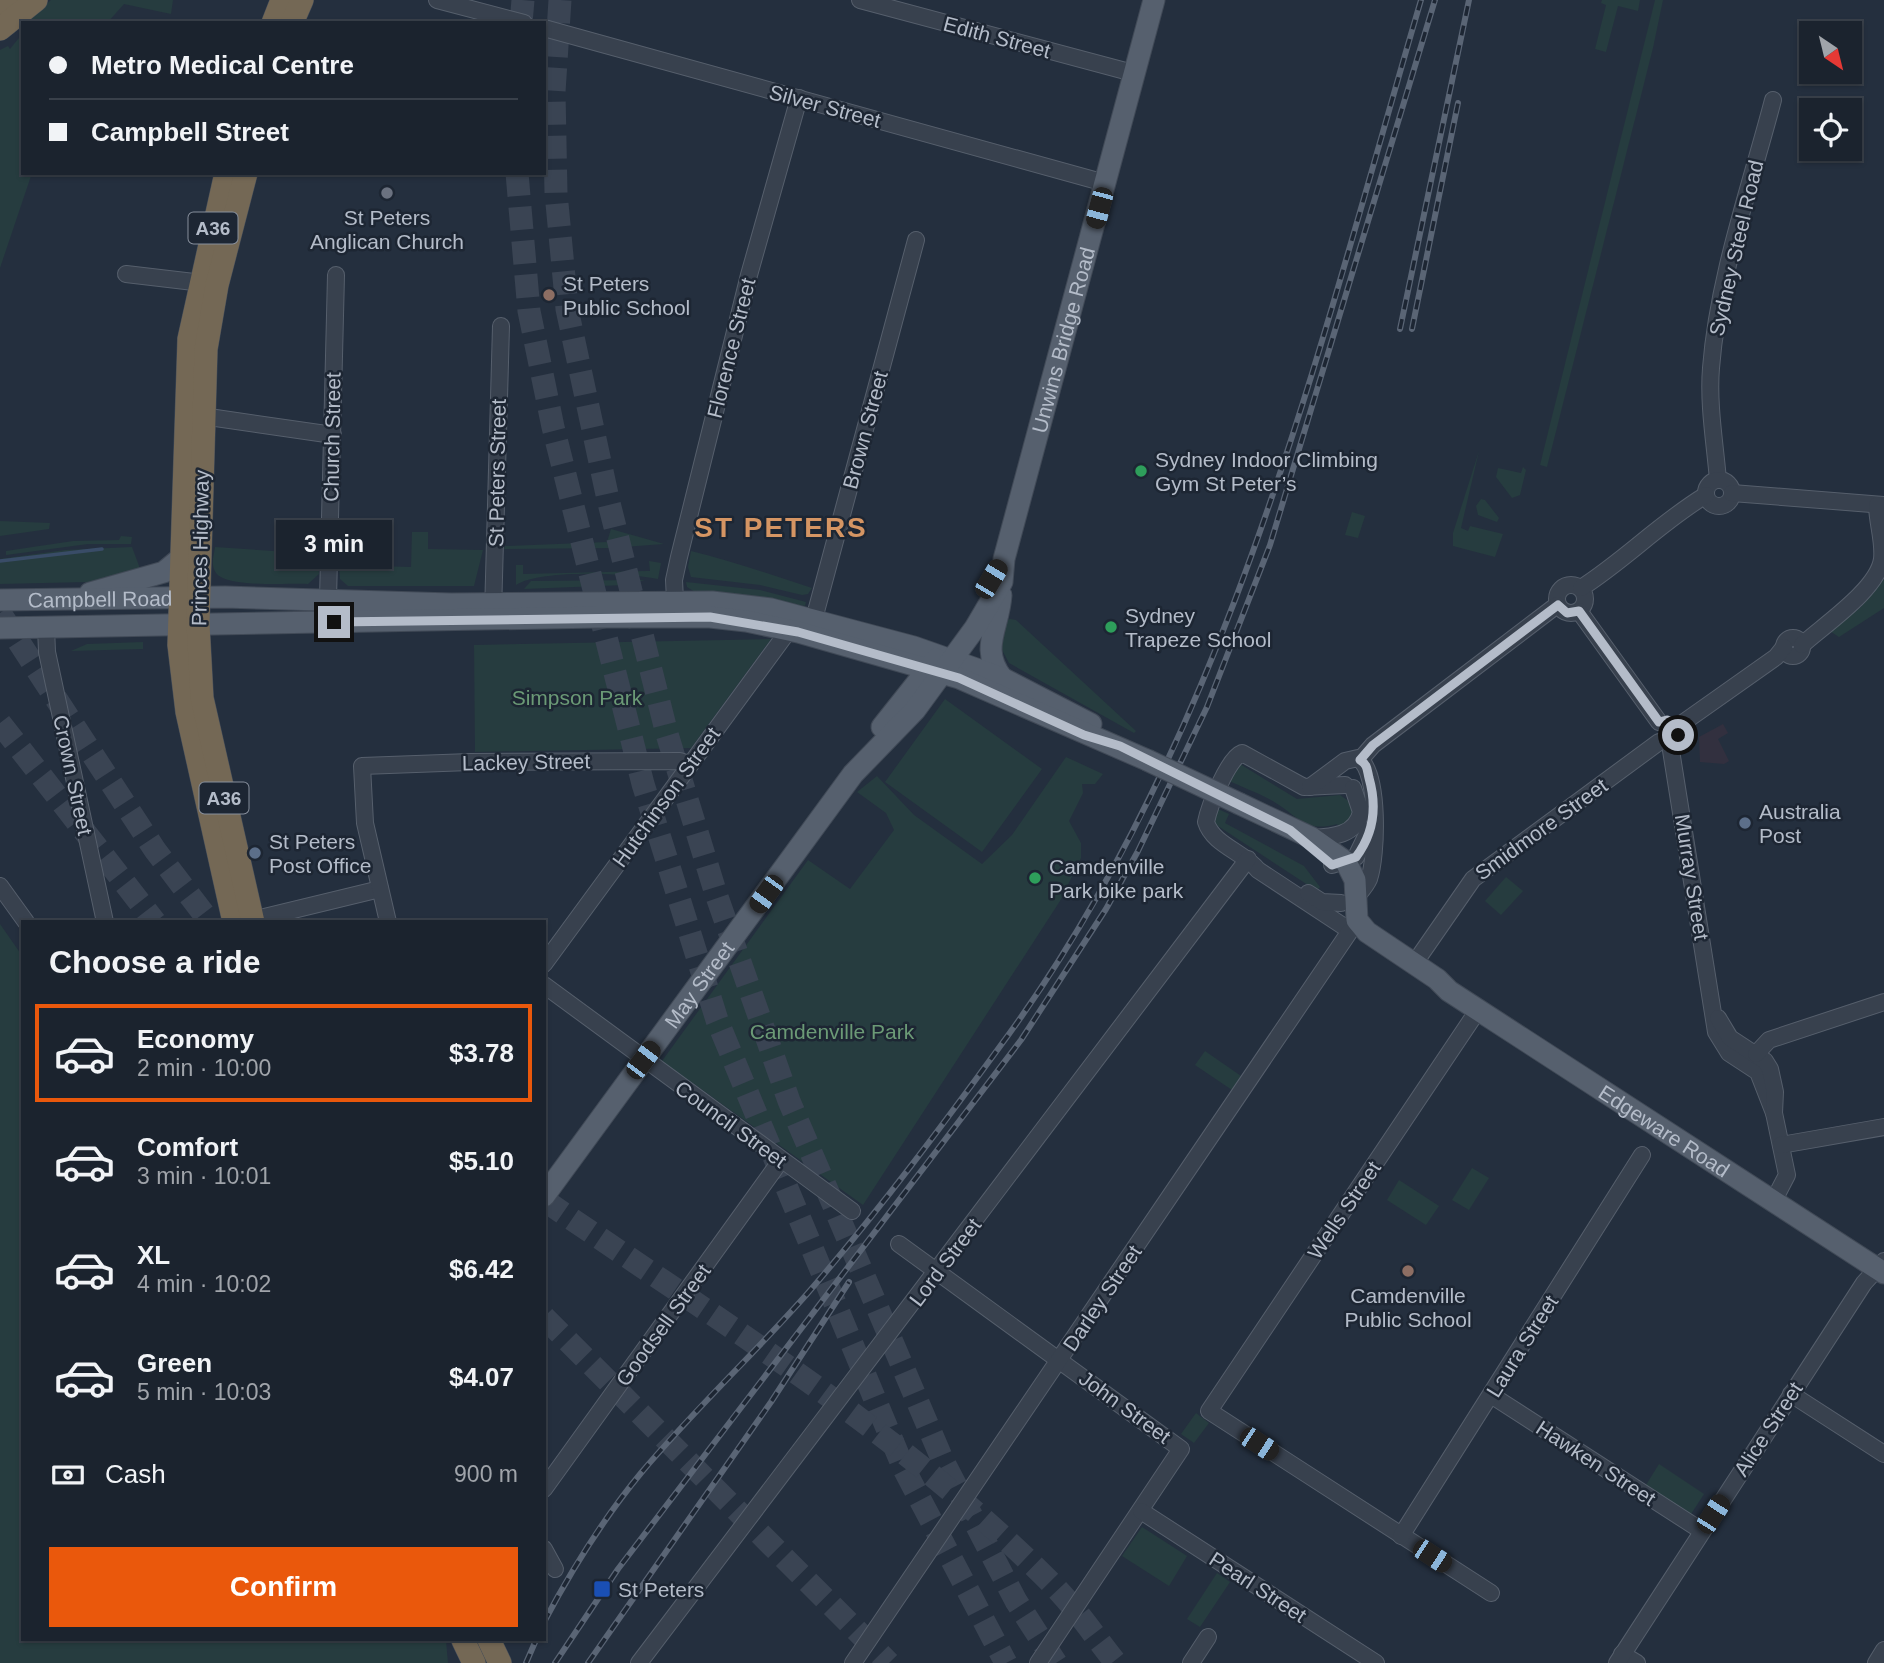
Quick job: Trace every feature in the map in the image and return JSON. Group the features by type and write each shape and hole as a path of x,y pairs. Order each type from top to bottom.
{"highway":[{"path":"0,3 7,0"},
{"path":"0,29 36,0"},
{"path":"274,21 282,0"},
{"path":"293,21 302,0"},
{"name":"Princes Highway","path":"226,175 209,284 189,624 180,673 187,712 246,920"},
{"name":"Princes Highway","path":"189,598 181,558 188,348 245,175"},
{"path":"489,1641 500,1663"},
{"path":"463,1648 474,1663"}],"main road":[{"name":"Unwins Bridge Road","path":"940,664 986,612 1002,582 1004,559 1154,0"},
{"path":"64,600 164,572 181,558"},
{"name":"Unwins Bridge Road","path":"940,664 1004,559"},
{"path":"1002,582 999,615 989,650 992,665 1002,678"},
{"name":"Campbell Road","path":"0,600 328,599 494,611"},
{"path":"494,611 675,600 771,609 814,620 940,664 1084,735 1120,746"},
{"path":"494,611 710,617 789,630 1002,678 1081,718 1120,746 1290,830 1339,864"},
{"name":"Campbell Road","path":"0,628 189,624 494,611"},
{"name":"May Street","path":"546,1193 853,774 915,710 940,664"},
{"path":"1290,830 1312,838 1355,880 1349,900 1348,930 1433,985 1444,988"},
{"path":"1349,900 1367,932 1444,988"},
{"name":"Edgeware Road","path":"1444,988 1882,1268"}],"street":[{"path":"437,0 516,21"},
{"name":"Edith Street","path":"860,0 1133,73"},
{"name":"Silver Street","path":"546,29 1105,183"},
{"name":"Florence Street","path":"675,600 674,580 679,557 749,275 799,99"},
{"name":"Sydney Steel Road","path":"1718,481 1710,371 1714,339 1726,276 1773,100"},
{"name":"Brown Street","path":"814,620 916,240"},
{"path":"127,274 209,284"},
{"name":"Church Street","path":"328,599 336,275"},
{"name":"St Peters Street","path":"494,611 501,326"},
{"path":"202,416 333,435"},
{"path":"1581,589 1630,555 1685,508 1706,495 1710,484 1726,482 1732,493 1729,501 1722,506 1713,505 1706,495"},
{"path":"1677,727 1776,657 1816,624 1826,622 1856,599 1876,575 1882,552 1881,505 1732,493"},
{"path":"1570,584 1581,589 1585,602 1579,611 1567,613 1558,605 1556,595 1562,587 1570,584"},
{"path":"1360,760 1373,745 1558,605"},
{"path":"1579,611 1659,722"},
{"name":"Crown Street","path":"46,627 47,652 105,920"},
{"name":"Hutchinson Street","path":"546,961 789,630"},
{"path":"1667,720 1677,727 1678,735 1664,743 1654,732 1659,722 1667,720"},
{"name":"Smidmore Street","path":"1414,964 1472,879 1664,743"},
{"name":"Murray Street","path":"1664,743 1716,1032 1720,1043 1752,1060 1774,1113 1787,1179 1774,1200"},
{"path":"1310,787 1349,758 1366,764 1375,797 1370,877 1349,900 1322,902 1263,864 1250,860 1217,839 1207,825 1216,797 1238,754 1248,753 1291,781 1310,787 1363,784 1368,776"},
{"name":"Lackey Street","path":"380,889 365,823 362,766 517,761 680,761 690,764"},
{"path":"1312,838 1340,835 1356,824 1361,812 1349,786 1339,777 1342,764"},
{"path":"1339,864 1360,852 1374,814"},
{"path":"1250,860 1258,870 1348,930"},
{"name":"Lord Street","path":"639,1663 1250,860"},
{"path":"0,886 25,920"},
{"path":"250,920 380,889 387,920"},
{"name":"Darley Street","path":"853,1663 1348,930"},
{"name":"Council Street","path":"546,986 852,1211"},
{"path":"1752,1060 1769,1040 1884,1002"},
{"name":"Wells Street","path":"1401,1536 1209,1411 1478,1010"},
{"path":"1781,1145 1884,1127"},
{"name":"Laura Street","path":"1401,1536 1642,1155"},
{"name":"Goodsell Street","path":"546,1486 781,1160"},
{"name":"John Street","path":"899,1244 1181,1449 1141,1511"},
{"name":"Alice Street","path":"1620,1658 1791,1394 1882,1268"},
{"path":"1791,1394 1884,1454"},
{"name":"Hawken Street","path":"1491,1395 1702,1531"},
{"path":"1038,1663 1141,1511"},
{"name":"Pearl Street","path":"1141,1511 1376,1663"},
{"path":"1401,1536 1490,1593"},
{"path":"546,1553 555,1569"},
{"path":"1191,1663 1208,1637"},
{"path":"1876,1663 1884,1650"},
{"path":"1620,1658 1637,1663"}],"shaded area":[{"path":"1723,724 1728,733 1718,739 1729,761 1724,764 1700,762 1699,737"}],"green space":[{"path":"51,0 173,0 171,14 124,4 109,21 29,20"},
{"path":"1602,0 1640,0 1638,11 1618,6 1606,52 1595,49 1606,5 1601,3"},
{"path":"1655,0 1663,0 1653,48 1547,467 1540,465"},
{"path":"21,35 21,175 31,175 0,268 0,50 8,46 10,49"},
{"path":"1479,451 1461,528 1468,531 1470,526 1503,534 1495,557 1453,546 1453,533"},
{"path":"1523,467 1526,470 1520,495 1512,498 1496,477 1498,468 1521,473"},
{"path":"1481,499 1485,500 1499,518 1497,522 1478,515 1476,506"},
{"path":"1352,512 1365,516 1358,538 1345,535"},
{"path":"0,521 50,523 49,529 0,536"},
{"path":"611,529 664,544 610,548 504,549 505,546 607,542"},
{"path":"412,532 428,532 428,549 483,550 474,586 348,586 340,579 339,565 411,567"},
{"path":"121,536 132,537 131,544 88,544 6,555 6,551 73,541 119,540"},
{"path":"132,547 141,571 88,582 0,584 0,559 65,550"},
{"path":"215,547 318,554 319,574 308,584 232,581 222,578 214,570"},
{"path":"691,551 812,588 808,594 802,595 760,585 691,577 688,567"},
{"path":"649,561 661,563 658,579 627,575 564,574 544,576 516,585 516,565 523,565 523,574 650,571"},
{"path":"1884,579 1884,608 1839,637 1830,631 1861,607"},
{"path":"645,580 625,585 524,589 531,581"},
{"path":"686,582 760,590 806,602 805,606 698,594 687,587"},
{"path":"1007,620 1016,620 1136,731 1134,733 1009,663 1001,648"},
{"name":"Simpson Park","path":"771,639 691,748 475,752 474,645"},
{"path":"143,642 143,649 71,651 87,644"},
{"path":"945,699 1042,769 982,852 885,782"},
{"name":"Camdenville Park","path":"1066,757 1103,774 1095,784 1082,784 1083,793 1069,821 1081,843 1081,858 1060,901 863,1205 662,1061 808,860 850,889 894,830 886,813 857,792 877,776 914,815 982,864 1012,835"},
{"path":"1240,764 1297,799 1340,795 1354,805 1353,817 1340,829 1337,824 1308,824 1269,799 1229,781 1235,767"},
{"path":"1216,808 1229,814 1225,823 1304,866 1320,887 1317,891 1218,826 1213,820"},
{"path":"1506,877 1523,891 1501,915 1485,901"},
{"path":"0,924 21,954 21,1641 446,1641 448,1663 0,1663"},
{"path":"1205,1051 1241,1076 1232,1090 1195,1065"},
{"path":"1472,1168 1489,1178 1469,1210 1452,1200"},
{"path":"1399,1180 1439,1206 1426,1225 1387,1200"},
{"path":"1196,1413 1209,1423 1194,1443 1181,1434"},
{"path":"1659,1464 1704,1494 1691,1514 1646,1485"},
{"path":"1142,1527 1187,1556 1169,1586 1122,1556"},
{"path":"1217,1573 1230,1582 1200,1627 1187,1619"}],"waterway":[{"path":"0,561 102,549"}],"tunnel":[{"path":"521,21 523,0"},
{"path":"560,0 554,92 556,193 567,309 608,499 667,734 716,894 789,1101 943,1461 1016,1601 1056,1663"},
{"path":"517,175 529,311 553,427 643,784 717,1020 904,1469 1006,1663"},
{"path":"0,613 155,850 208,920"},
{"path":"0,723 153,920"},
{"path":"546,1201 809,1382 937,1480 998,1532 1056,1588 1116,1663"},
{"path":"546,1319 889,1663"}],"railway":[{"path":"546,1618 589,1545 627,1490 681,1427 807,1294 860,1231 1009,1034 1086,917 1152,794 1209,667 1258,536 1303,403 1421,0"},
{"path":"555,1663 618,1569 1021,1040 1106,909 1138,851 1207,707 1270,545 1435,0"},
{"path":"1400,329 1469,0"},
{"path":"1412,329 1458,103"},
{"path":"588,1663 771,1402 849,1282"},
{"path":"526,1663 536,1641"}],"place":[{"name":"St Peters Anglican Church","path":"387,193"},
{"name":"St Peters Public School","path":"549,295"},
{"name":"Sydney Indoor Climbing Gym St Peter’s","path":"1141,471"},
{"name":"Sydney Trapeze School","path":"1111,627"},
{"name":"Australia Post","path":"1745,823"},
{"name":"St Peters Post Office","path":"255,853"},
{"name":"Camdenville Park bike park","path":"1035,878"},
{"name":"Camdenville Public School","path":"1408,1271"},
{"name":"St Peters","path":"602,1589"}],"district":[{"name":"ST PETERS","path":"781,527"}],"route":[{"path":"334,622 710,617 746,621 798,632 959,678 1027,706 1084,735 1120,746 1290,830 1332,865 1356,857 1367,837 1374,814 1375,797 1366,764 1360,760 1373,745 1558,605 1567,613 1579,611 1659,722 1667,720 1675,723 1678,735"}]}
